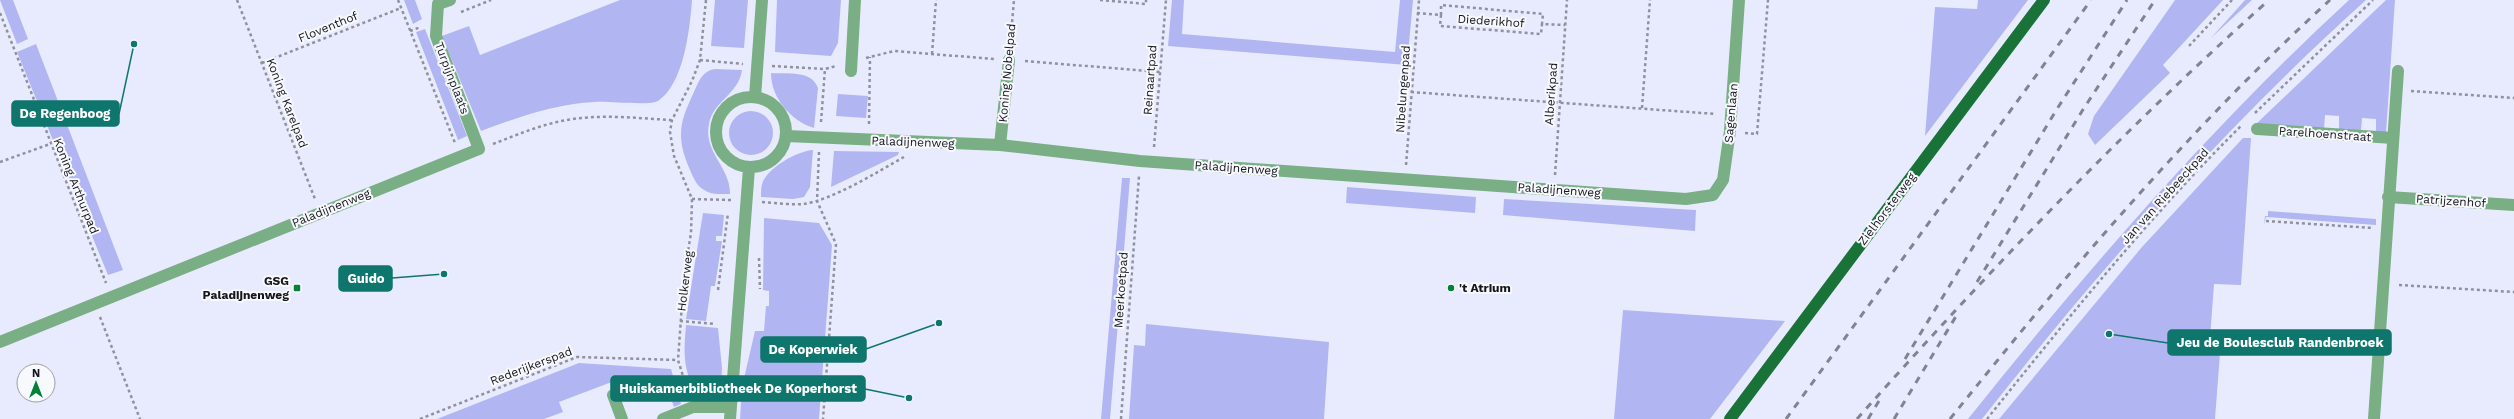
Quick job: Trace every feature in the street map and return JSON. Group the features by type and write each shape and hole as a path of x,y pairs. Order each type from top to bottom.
{"main road":[{"name":"Zielhorsterweg","path":"1730,419 2044,0"}],"street":[{"path":"755,97 762,0"},
{"path":"851,71 855,0"},
{"name":"Sagenlaan","path":"1686,199 1712,195 1723,180 1730,131 1739,0"},
{"name":"Turpijnplaats","path":"442,2 436,36 479,149"},
{"name":"Koning Nobelpad","path":"1000,145 1009,60"},
{"path":"2374,419 2388,197 2398,71"},
{"path":"742,97 755,97 775,106 786,125 786,136 782,149 774,160 762,166 749,168 736,165 726,158 717,142 716,123 722,111 731,103 742,97"},
{"name":"Parelhoenstraat","path":"2257,129 2393,138"},
{"name":"Paladijnenweg","path":"786,136 868,141 1000,145 1140,161 1686,199"},
{"name":"Paladijnenweg","path":"0,342 479,149"},
{"path":"663,419 693,407 730,413 749,168"},
{"name":"Patrijzenhof","path":"2388,197 2514,205"},
{"path":"613,395 622,419"}],"path":[{"name":"Koning Karelpad","path":"237,0 320,212"},
{"path":"398,0 461,156"},
{"path":"479,149 533,128 577,118 619,117 672,120 692,80 700,60 706,0"},
{"path":"932,54 936,0"},
{"name":"Koning Nobelpad","path":"1009,60 1014,0"},
{"path":"1100,0 1146,4 1146,0"},
{"name":"Reinaartpad","path":"1153,162 1166,0"},
{"name":"Nibelungenpad","path":"1405,179 1419,0"},
{"name":"Alberikpad","path":"1554,190 1568,0"},
{"path":"1642,108 1650,0"},
{"path":"1730,131 1757,134 1768,0"},
{"path":"2189,46 2232,0"},
{"path":"2250,118 2373,0"},
{"name":"Diederikhof","path":"1442,5 1543,14 1542,24 1541,34 1440,26 1442,5"},
{"name":"Floventhof","path":"262,63 401,8"},
{"name":"Koning Arthurpad","path":"0,13 50,144 112,297"},
{"name":"Diederikhof","path":"1417,13 1441,15"},
{"name":"Diederikhof","path":"1542,24 1565,25"},
{"path":"868,141 870,57"},
{"path":"2396,90 2514,98"},
{"path":"1411,92 1731,115"},
{"name":"Holkerweg","path":"672,120 670,132 674,156 692,198 691,233 680,321 678,360 693,407"},
{"name":"Jan van Riebeeckpad","path":"1987,419 2070,316 2148,227 2244,123"},
{"path":"692,198 791,204 817,201 863,180 931,142"},
{"path":"0,162 50,144"},
{"name":"Meerkoetpad","path":"1121,419 1140,161"},
{"path":"817,201 836,244 823,419"},
{"path":"718,290 728,212"},
{"path":"2266,221 2386,229"},
{"path":"2383,284 2514,292"},
{"path":"95,304 140,419"},
{"path":"680,321 715,324"},
{"name":"Rederijkerspad","path":"420,419 577,357 678,360"}],"shaded area":[{"path":"0,0 13,0 28,39 17,44"},
{"path":"404,0 415,0 422,19 413,24"},
{"path":"620,0 692,0 690,25 684,55 680,69 667,93 658,101 647,103 595,102 565,105 523,116 481,131 442,36 469,26 480,55"},
{"path":"715,0 748,0 744,48 711,46"},
{"path":"777,0 841,0 838,43 831,56 775,52"},
{"path":"1172,0 1184,0 1182,34 1395,52 1400,0 1413,0 1407,65 1168,46"},
{"path":"1978,0 2028,0 1925,136 1935,7 1977,9"},
{"path":"2175,0 2223,0 2163,65 2170,73 2095,145 2088,134 2094,116"},
{"path":"2245,0 2252,0 2211,38"},
{"path":"2349,0 2366,0 2263,98 2165,201 2026,363 1982,419 1968,419 2104,255 2198,150 2247,99"},
{"path":"2386,0 2395,0 2386,133 2376,132 2376,119 2362,118 2361,131 2339,130 2339,116 2325,115 2324,129 2256,124"},
{"path":"425,29 467,136 458,140 416,32"},
{"path":"36,44 123,270 108,275 17,52"},
{"path":"715,69 742,70 736,85 715,109 711,116 708,134 713,152 726,176 730,194 711,193 698,185 686,159 681,139 682,122 698,84 704,74"},
{"path":"771,73 798,74 810,78 815,82 818,88 814,128 798,120 784,107 774,91"},
{"path":"838,94 868,96 866,118 836,116"},
{"path":"747,111 755,111 767,117 773,129 773,137 767,149 755,155 747,155 735,149 729,137 729,129 735,117"},
{"path":"2243,138 2251,138 2241,285 2214,284 2209,352 2220,353 2215,419 1999,419 2142,247"},
{"path":"813,150 810,187 804,197 793,199 761,197 762,184 765,178 776,166 799,153"},
{"path":"834,151 899,152 898,155 831,187"},
{"path":"1122,178 1130,178 1110,419 1101,419"},
{"path":"1347,187 1476,197 1475,213 1346,203"},
{"path":"1504,199 1696,210 1695,231 1503,215"},
{"path":"2268,211 2376,219 2376,225 2266,217 2264,225 2265,216 2268,216"},
{"path":"703,213 724,215 722,236 716,236 716,241 722,241 715,286 711,286 706,321 686,319"},
{"path":"764,218 819,223 832,245 819,419 740,419 742,387 755,331 764,331 766,306 769,306 769,291 763,290"},
{"path":"1623,310 1785,321 1710,419 1614,419"},
{"path":"1146,324 1329,342 1324,419 1129,419 1134,345 1145,346"},
{"path":"686,325 718,328 722,368 721,388 709,397 696,398 689,378 685,362"},
{"path":"579,363 671,369 681,404 674,407 669,393 655,398 647,379 629,386 609,383 559,402 563,412 544,419 437,419"}],"railway":[{"path":"1786,419 2091,0"},
{"path":"1905,359 2057,109 2127,0"},
{"path":"1977,282 2084,108 2155,0"},
{"path":"1857,419 1956,310 2109,151 2215,49 2269,0"},
{"path":"1950,419 2039,310 2179,150 2278,49 2330,0"},
{"path":"1894,419 1958,313"},
{"path":"1868,419 1882,396"}],"place":[{"name":"De Regenboog","path":"134,44"},
{"name":"Guido","path":"444,274"},
{"name":"GSG Paladijnenweg","path":"297,288"},
{"name":"'t Atrium","path":"1451,288"},
{"name":"De Koperwiek","path":"939,323"},
{"name":"Jeu de Boulesclub Randenbroek","path":"2109,334"},
{"name":"Huiskamerbibliotheek De Koperhorst","path":"909,398"}]}
